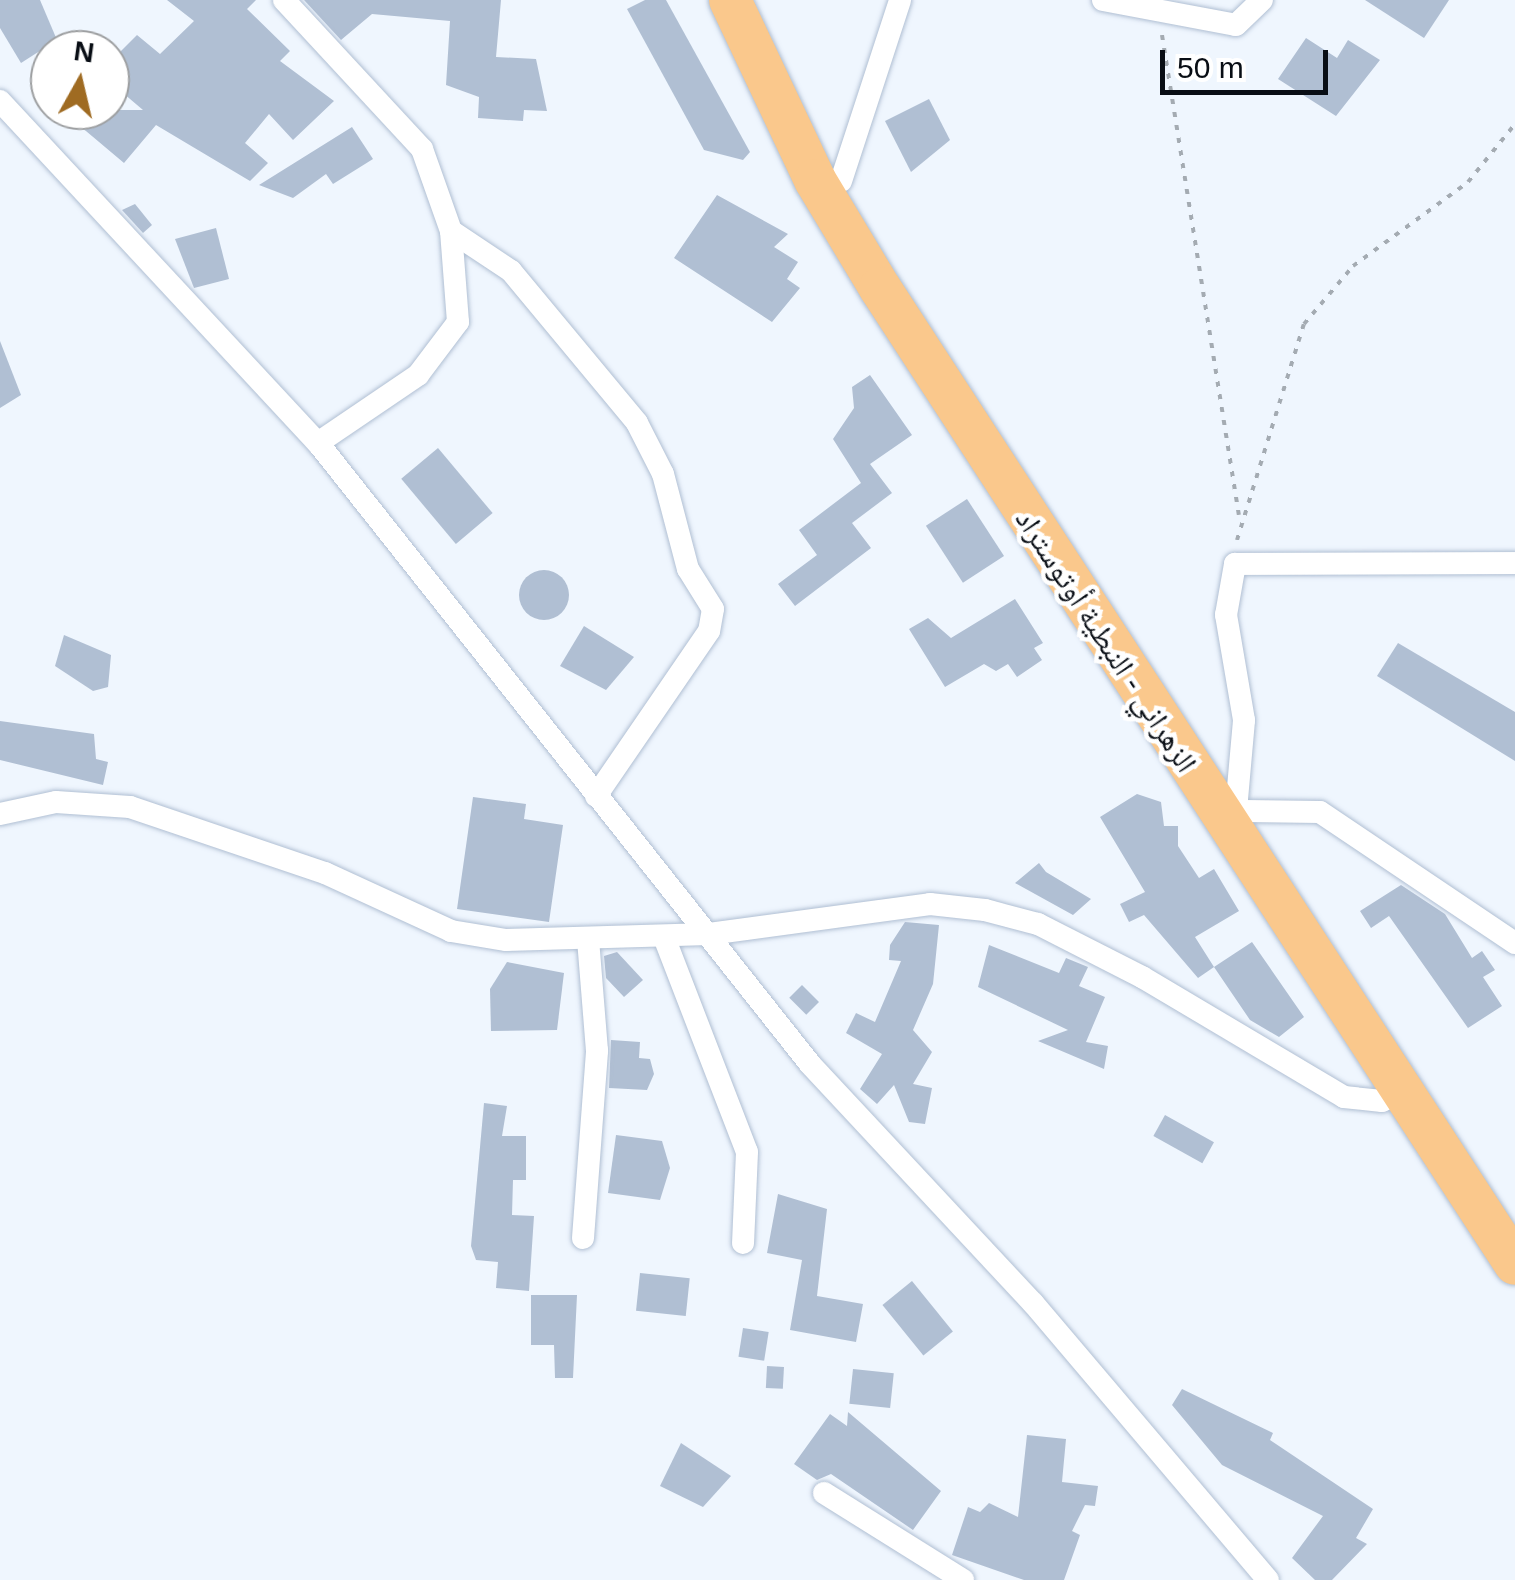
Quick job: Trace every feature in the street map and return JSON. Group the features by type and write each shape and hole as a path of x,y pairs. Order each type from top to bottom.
{"highway":[{"name":"الزهراني - النبطية أوتوستراد","path":"730,0 816,180 880,288 1246,823"},
{"name":"الزهراني - النبطية أوتوستراد","path":"758,0 841,181 1246,823 1401,1092 1515,1264"},
{"name":"الزهراني - النبطية أوتوستراد","path":"1296,912 1515,1211"}],"street":[{"path":"284,0 422,149 451,231 458,322 418,375 318,443"},
{"path":"841,181 900,0"},
{"path":"1103,0 1157,6 1204,25 1236,25 1262,0"},
{"path":"0,100 318,443 810,1064 1021,1290 1268,1580"},
{"path":"451,231 511,271 637,423 664,474 688,569 712,608 702,642 596,796"},
{"path":"1515,562 1236,564 1226,615 1244,720 1246,823 1320,812 1515,944"},
{"path":"0,814 56,802 130,807 325,873 450,931 588,938 664,937 930,904 985,910 1038,924 1125,968 1344,1096 1382,1101 1401,1092"},
{"path":"664,937 747,1152 743,1243"},
{"path":"583,1238 597,1051 588,938"},
{"path":"824,1493 963,1580"}],"path":[{"path":"1157,6 1239,516 1236,564"},
{"path":"1239,516 1304,324 1353,266 1468,182 1515,124"}],"building":[{"path":"0,0 40,0 53,30 30,30 30,57 21,63 0,28"},
{"path":"167,0 256,0 247,9 290,51 280,61 334,101 293,140 269,114 245,143 268,163 250,181 156,125 124,163 85,130 130,130 130,110 143,110 130,99 130,42 137,35 160,54 194,21"},
{"path":"304,0 501,0 496,57 536,59 547,111 524,110 523,121 478,118 479,97 446,85 450,21 372,14 341,40"},
{"path":"645,0 666,0 750,152 743,160 704,150 627,9"},
{"path":"1365,0 1449,0 1424,38"},
{"path":"1306,38 1337,58 1348,40 1380,60 1336,116 1278,79"},
{"path":"929,99 950,140 911,172 885,121"},
{"path":"352,127 373,159 333,184 326,174 293,198 259,185"},
{"path":"717,195 788,234 774,247 798,262 787,279 800,288 772,322 674,258"},
{"path":"135,204 152,225 143,233 122,210"},
{"path":"216,228 229,279 194,288 175,239"},
{"path":"0,341 21,395 0,408"},
{"path":"870,375 912,435 870,464 892,493 852,523 871,548 795,606 778,584 817,555 799,530 861,483 833,439 854,408 852,387"},
{"path":"438,448 493,513 456,544 401,479"},
{"path":"967,499 1004,556 963,583 926,526"},
{"path":"544,570 561,578 569,595 561,612 544,620 527,612 519,595 527,578"},
{"path":"1015,599 1043,643 1034,648 1042,660 1017,677 1008,664 996,671 984,664 945,687 909,629 928,618 951,638"},
{"path":"584,626 634,657 606,690 560,666"},
{"path":"64,635 111,655 108,687 93,691 55,666"},
{"path":"1398,643 1515,712 1515,761 1377,676"},
{"path":"0,721 94,734 96,759 108,762 103,785 0,760"},
{"path":"1137,794 1161,802 1164,826 1178,826 1178,846 1199,878 1214,869 1239,911 1195,937 1214,967 1198,978 1144,915 1129,922 1120,904 1145,892 1100,817"},
{"path":"473,797 526,804 524,819 563,825 549,922 457,909"},
{"path":"1039,863 1046,872 1091,899 1073,915 1015,883"},
{"path":"1401,885 1445,914 1472,958 1482,951 1495,970 1483,977 1502,1006 1468,1028 1389,916 1371,928 1360,911"},
{"path":"905,922 939,925 933,984 913,1030 932,1052 913,1084 932,1088 925,1124 909,1122 894,1085 877,1104 860,1089 882,1054 846,1033 856,1013 875,1022 901,961 889,960 890,945"},
{"path":"1252,942 1304,1017 1279,1037 1250,1020 1214,967"},
{"path":"989,945 1059,973 1066,958 1088,967 1079,986 1105,997 1086,1042 1108,1046 1104,1069 1038,1041 1068,1030 978,987"},
{"path":"617,952 643,980 624,997 606,978 604,956"},
{"path":"507,962 564,973 557,1030 491,1031 490,989"},
{"path":"802,985 819,1002 806,1015 789,998"},
{"path":"611,1040 640,1042 639,1058 650,1059 654,1074 647,1090 609,1088"},
{"path":"484,1103 507,1106 502,1136 526,1136 526,1180 513,1180 512,1215 534,1216 529,1291 496,1288 498,1262 476,1260 471,1246"},
{"path":"1165,1115 1214,1142 1202,1163 1153,1136"},
{"path":"616,1135 662,1141 670,1168 660,1200 608,1193"},
{"path":"778,1194 827,1209 817,1296 863,1304 856,1342 790,1330 802,1260 767,1253"},
{"path":"640,1273 690,1278 686,1316 636,1311"},
{"path":"912,1281 953,1332 923,1355 882,1305"},
{"path":"531,1295 577,1295 573,1378 555,1378 554,1345 531,1345"},
{"path":"743,1328 769,1332 764,1361 738,1357"},
{"path":"767,1366 784,1367 783,1389 766,1388"},
{"path":"853,1369 894,1373 890,1408 849,1404"},
{"path":"1182,1389 1273,1433 1270,1440 1373,1509 1356,1538 1367,1544 1332,1580 1315,1580 1292,1558 1323,1516 1222,1465 1172,1405"},
{"path":"848,1412 941,1491 913,1530 831,1474 817,1480 794,1464 830,1414 847,1426"},
{"path":"1027,1435 1066,1439 1062,1482 1098,1486 1095,1506 1085,1505 1072,1531 1080,1535 1064,1580 1024,1580 952,1555 968,1507 980,1512 989,1503 1018,1517"},
{"path":"681,1443 731,1476 703,1507 660,1486"}]}
